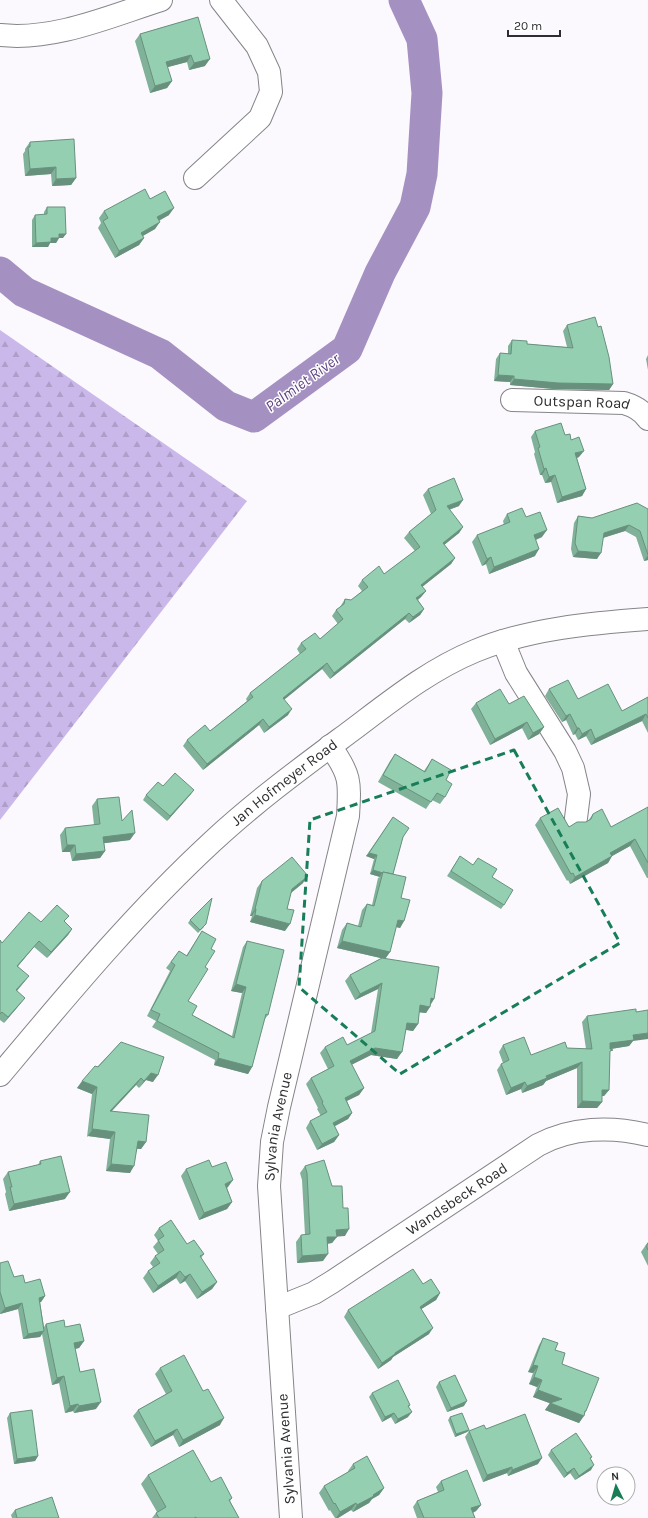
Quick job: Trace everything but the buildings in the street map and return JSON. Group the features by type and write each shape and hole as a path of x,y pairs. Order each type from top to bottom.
{"street":[{"path":"0,35 11,36 48,34 70,29 162,0"},
{"path":"195,178 260,118 271,92 269,72 257,46 220,0"},
{"name":"Outspan Road","path":"512,400 624,404 633,406 642,411 648,418"},
{"name":"Jan Hofmeyer Road","path":"0,1075 77,984 166,887 212,842 253,806 330,746 421,679 450,662 477,650 503,641 574,626 648,619"},
{"path":"503,641 516,672 565,751 573,768 579,794 576,818"},
{"name":"Sylvania Avenue","path":"291,1518 269,1186 272,1142 280,1100 348,816 349,783 347,774 330,746"},
{"name":"Wandsbeck Road","path":"277,1308 314,1293 332,1282 550,1138 570,1132 588,1130 615,1130 648,1135"}],"highlighted area":[{"path":"514,750 620,943 400,1074 299,987 310,820"}],"green space":[{"path":"0,330 247,501 0,820"}],"waterway":[{"name":"Palmiet River","path":"0,272 24,292 160,354 226,406 254,417 347,349 380,273 415,207 422,174 427,93 422,39 404,0"}]}
